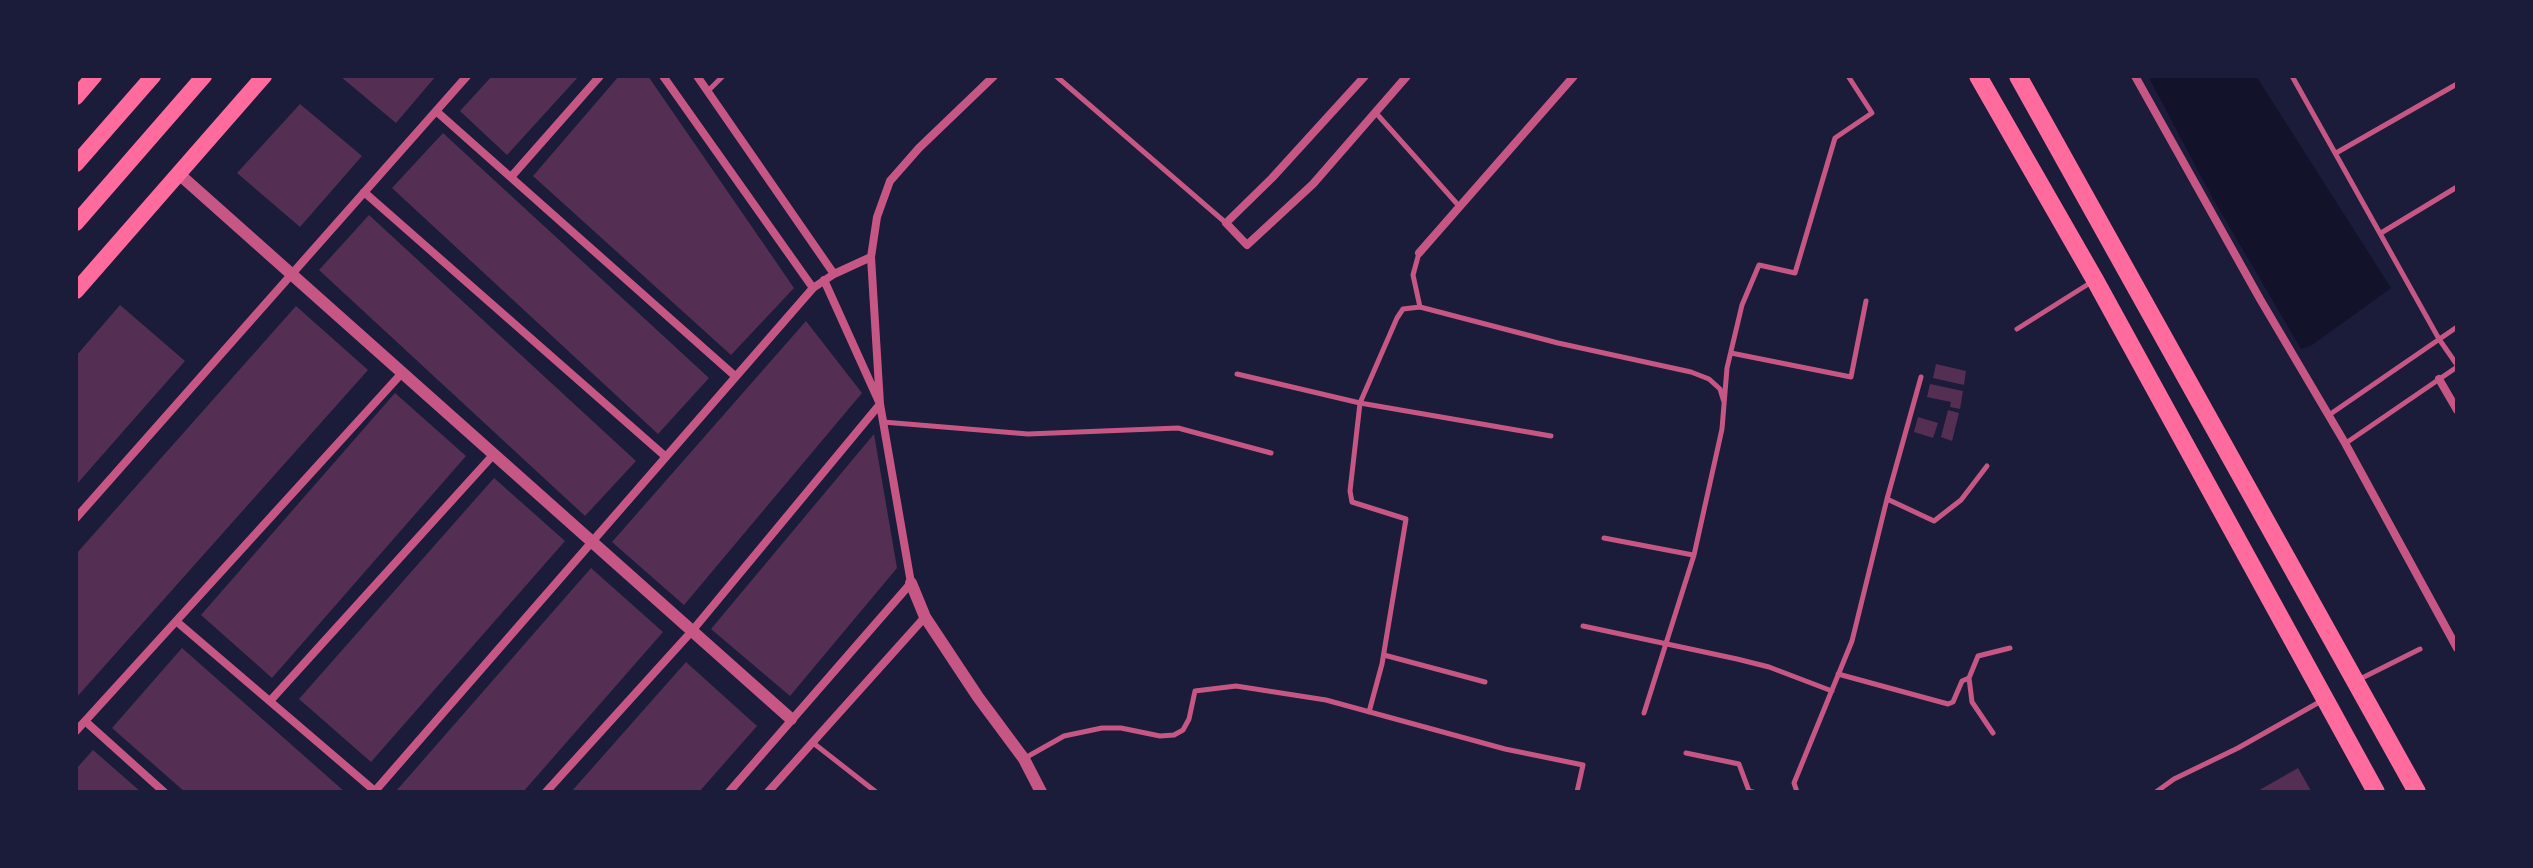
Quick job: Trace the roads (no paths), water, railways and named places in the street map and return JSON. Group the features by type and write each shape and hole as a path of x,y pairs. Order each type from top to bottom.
{"highway":[{"path":"1978,76 2095,280 2376,792"},
{"path":"2018,76 2417,792"}],"main road":[{"path":"76,97 94,76"},
{"path":"76,164 153,76"},
{"path":"76,223 204,76"},
{"path":"76,291 264,76"}],"street":[{"path":"76,518 467,76"},
{"path":"511,177 600,76"},
{"path":"663,76 813,288"},
{"path":"697,76 834,274"},
{"path":"994,76 919,148 890,181 877,217 871,257 880,404 911,583 925,617 1024,759 1041,792"},
{"path":"1365,76 1272,178 1226,223 1247,245 1313,184 1407,76"},
{"path":"1419,253 1574,76"},
{"path":"2135,76 2345,443 2457,648"},
{"path":"436,111 735,376"},
{"path":"179,174 791,719"},
{"path":"364,192 666,457"},
{"path":"176,621 376,792 813,288 834,274 871,257"},
{"path":"824,280 880,404"},
{"path":"76,731 402,373"},
{"path":"2439,379 2457,410"},
{"path":"546,792 692,631 880,404"},
{"path":"270,701 494,454"},
{"path":"729,792 911,583"},
{"path":"768,792 925,617"},
{"path":"85,721 164,792"}],"lane":[{"path":"707,92 723,76"},
{"path":"1056,76 1226,223"},
{"path":"1644,713 1694,555 1722,429 1731,353 1742,305 1759,265 1795,273 1835,138 1872,113 1848,76"},
{"path":"2292,76 2457,366 2345,443"},
{"path":"2336,153 2457,84"},
{"path":"1375,113 1459,206"},
{"path":"2381,233 2457,187"},
{"path":"1419,253 1413,275 1420,307"},
{"path":"2017,329 2095,280"},
{"path":"1731,353 1851,377 1866,301"},
{"path":"1369,712 1384,655 1406,519 1352,502 1350,491 1360,403 1403,309 1420,307 1558,343 1691,372 1709,379 1720,389 1724,402"},
{"path":"2328,416 2457,327"},
{"path":"1237,374 1360,403 1551,436"},
{"path":"1797,792 1794,783 1852,641 1921,377"},
{"path":"883,422 1028,434 1178,428 1271,453"},
{"path":"1887,499 1934,521 1961,500 1987,466"},
{"path":"1604,538 1694,555"},
{"path":"1583,626 1769,667 1832,691"},
{"path":"1993,733 1972,702 1969,678 1978,656 2010,648"},
{"path":"2354,682 2420,649"},
{"path":"1384,655 1485,682"},
{"path":"1838,674 1948,704 1953,702 1962,681 1969,678"},
{"path":"1024,759 1064,736 1102,728 1174,735 1183,730 1189,719 1195,691 1236,686 1326,700 1505,749 1583,765 1577,792"},
{"path":"2156,792 2174,779 2238,748 2325,699"},
{"path":"812,742 876,792"},
{"path":"1686,753 1739,764 1749,791 1753,792"}]}
